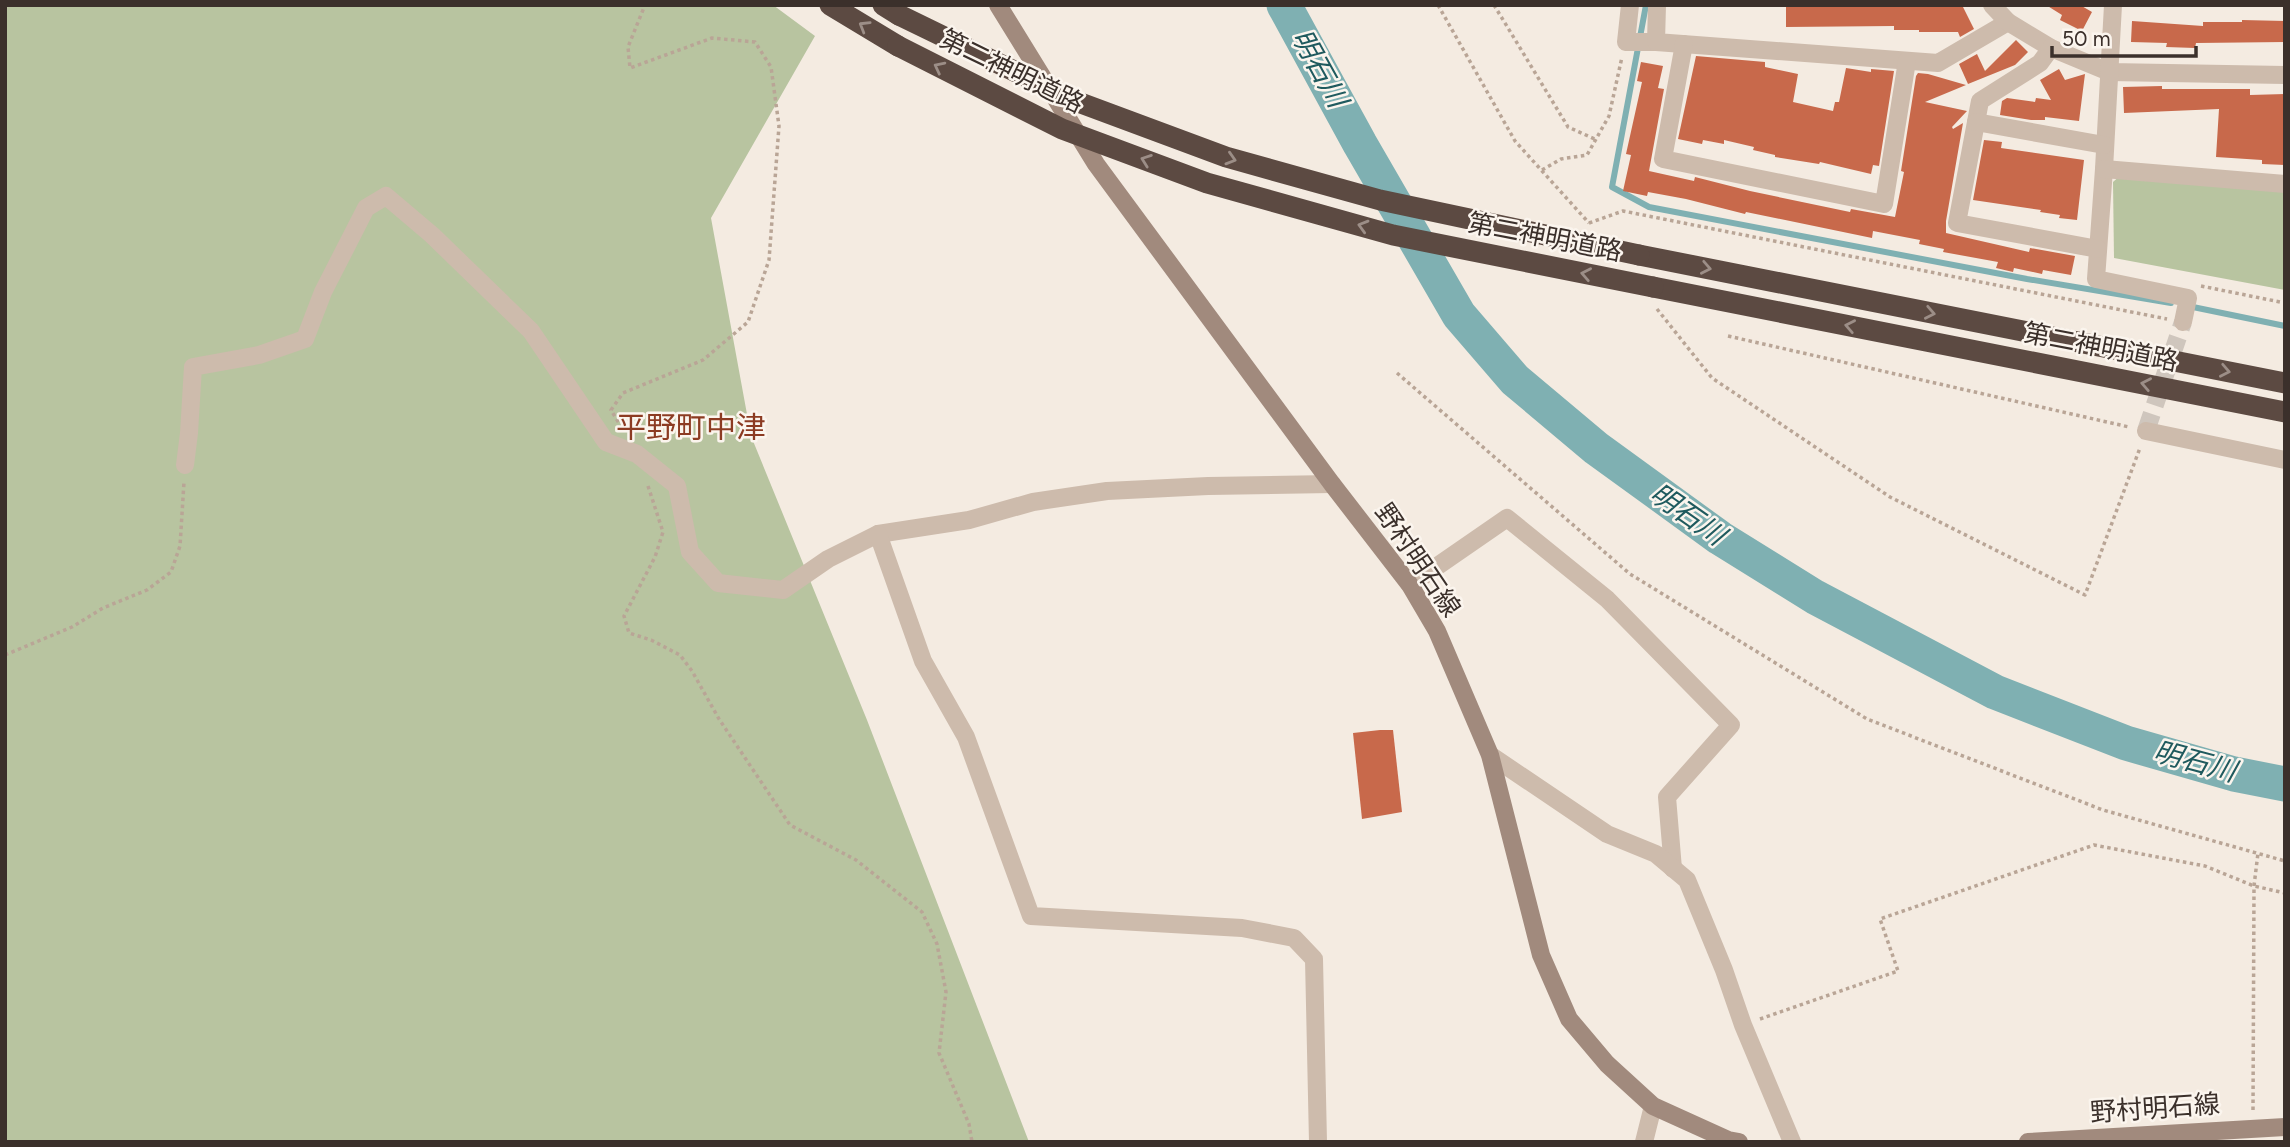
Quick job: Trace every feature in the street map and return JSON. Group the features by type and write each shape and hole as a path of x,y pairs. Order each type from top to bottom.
{"highway":[{"name":"第二神明道路","path":"830,5 898,46 1062,129 1207,183 1393,235 1654,296 2285,412"},
{"name":"第二神明道路","path":"891,10 1077,102 1226,158 1380,201 2285,383"}],"main road":[{"name":"野村明石線","path":"998,5 1096,164 1332,484 1410,585 1437,631 1490,755 1541,955 1569,1019 1606,1064 1653,1106 1728,1140 1739,1142"},
{"name":"野村明石線","path":"2028,1142 2253,1135 2285,1127"}],"street":[{"path":"1630,5 1626,42 1938,63 2008,22"},
{"path":"1656,42 1657,5"},
{"path":"1992,5 2008,22 2051,48 2109,72 2285,75"},
{"path":"2113,5 2096,279 2188,298 2183,322"},
{"path":"1684,44 1663,159 1884,204 1907,61"},
{"path":"2051,48 2040,63 1980,101 1957,223 2098,248"},
{"path":"1976,122 2104,145"},
{"path":"2104,169 2285,184"},
{"path":"185,465 193,368 260,355 305,338 323,292 366,208 386,196 432,235 531,331 606,442 637,454 677,486 690,552 718,583 783,590 828,559 878,534 969,520 1033,502 1107,491 1332,484"},
{"path":"2146,431 2285,460"},
{"path":"1410,585 1507,518 1607,599 1731,725 1667,796 1674,869"},
{"path":"878,534 923,661 966,737 1031,916 1242,928 1294,938 1314,959 1318,1142"},
{"path":"1490,755 1607,834 1656,854 1687,880 1792,1142"},
{"path":"1644,1142 1653,1106"}],"path":[{"path":"645,5 628,47 630,68 712,38 755,42 771,67 779,126 769,260 748,322 703,360 623,393 611,410 637,454 663,532 655,557 624,616 629,633 680,654 719,719 790,825 856,860 922,912 937,944 946,992 939,1053 969,1124 972,1142"},
{"path":"1438,5 1515,141 1589,223 1623,211 2183,322"},
{"path":"1494,5 1568,127 1597,139"},
{"path":"1541,170 1561,159 1587,155 1609,116 1626,42"},
{"path":"1654,296 1712,378 1890,497 2085,595 2146,431 1728,336"},
{"path":"1397,373 1630,574 1867,719 2104,810 2285,861"},
{"path":"5,655 72,627 103,608 147,590 171,572 180,546 185,465"},
{"path":"1743,1025 1898,971 1880,919 2094,845 2205,866 2254,886 2285,892"},
{"path":"2253,1135 2254,886 2258,853"}],"green space":[{"path":"5,5 773,5 815,36 711,218 751,436 867,720 1029,1142 5,1142"},
{"path":"2121,175 2285,192 2285,290 2114,258 2113,182"}],"building":[{"path":"1786,5 1962,5 1974,29 1960,37 1958,32 1894,30 1894,26 1786,27"},
{"path":"2046,5 2080,5 2092,12 2082,31 2060,20 2062,15"},
{"path":"2132,21 2203,26 2203,22 2285,21 2285,42 2196,43 2195,48 2166,47 2167,43 2131,42"},
{"path":"2016,40 2028,52 2015,65 1968,84 1959,64 1977,54 1985,71"},
{"path":"1696,56 1765,62 1765,67 1798,74 1793,102 1833,111 1835,102 1839,102 1846,68 1871,72 1871,69 1894,71 1879,166 1873,165 1871,174 1820,162 1775,157 1753,150 1754,147 1724,140 1724,144 1703,140 1702,144 1678,139"},
{"path":"1641,62 1663,66 1658,88 1664,89 1649,171 1694,181 1695,177 1850,212 1851,209 1895,217 1904,172 1901,171 1916,76 1918,73 1928,74 1966,85 1925,102 1967,111 1952,127 1953,129 1963,123 1946,233 2029,252 2030,248 2075,256 2071,275 2043,270 2042,274 2014,268 2013,272 1996,268 1998,262 1943,252 1944,249 1919,244 1920,240 1873,231 1872,238 1746,212 1745,214 1686,199 1648,192 1647,196 1623,191 1631,155 1626,154 1642,82 1637,81"},
{"path":"2059,69 2065,80 2085,74 2079,121 2045,117 2045,120 2031,120 2000,115 2002,101 2007,98 2035,102 2036,98 2051,100 2040,80"},
{"path":"2162,86 2162,89 2250,89 2250,95 2285,94 2285,165 2262,164 2262,160 2216,157 2219,109 2124,113 2123,87"},
{"path":"1984,140 2002,142 2001,148 2084,160 2077,220 2059,218 2060,215 2040,212 2041,210 1973,200"},
{"path":"1393,730 1402,812 1362,819 1353,733"}],"waterway":[{"name":"明石川","path":"1284,5 1360,144 1459,315 1515,380 1596,448 1720,538 1815,597 1995,692 2126,743 2234,774 2285,784"},
{"path":"1646,5 1612,187 1649,207 2027,279 2171,303"},
{"path":"2188,306 2285,326"}],"tunnel":[{"path":"2146,431 2183,322"}],"district":[{"name":"平野町中津","path":"691,428"}]}
